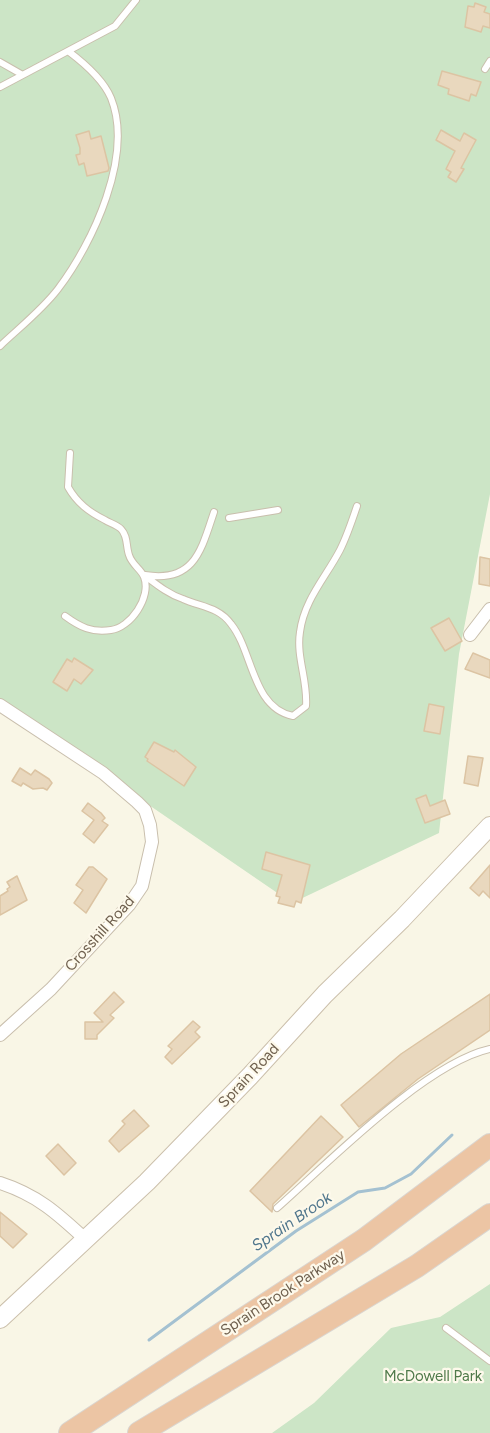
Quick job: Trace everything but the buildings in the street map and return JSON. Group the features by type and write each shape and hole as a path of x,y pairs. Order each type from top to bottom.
{"highway":[{"name":"Sprain Brook Parkway","path":"70,1433 364,1240 490,1145"},
{"path":"139,1433 417,1266 490,1215"}],"street":[{"path":"470,635 490,609"},
{"name":"Crosshill Road","path":"0,705 103,773 138,802 145,810 152,842 142,886 129,905 51,989 0,1035"},
{"name":"Sprain Road","path":"0,1319 195,1133 325,994 395,926 490,825"},
{"path":"0,1183 26,1192 54,1211 85,1239"}],"lane":[{"path":"0,87 115,26 136,0"},
{"path":"0,346 57,290 85,249 112,173 117,150 117,120 110,97 102,82 69,51"},
{"path":"485,69 490,61"},
{"path":"0,62 21,74"},
{"path":"70,453 68,487 70,492 84,508 120,528 125,536 133,565 144,575 183,600 221,612 243,644 252,675 282,714 293,716 306,706 308,692 300,656 300,632 317,583 341,548 357,506"},
{"path":"229,518 278,510"},
{"path":"144,575 158,577 176,574 190,566 202,548 214,512"},
{"path":"64,616 82,628 100,632 117,630 129,623 139,607 146,586 144,575"},
{"path":"277,1208 380,1117 441,1070 490,1049"},
{"path":"446,1328 490,1361"}],"green space":[{"path":"0,0 490,0 490,494 459,654 439,833 292,903 0,703"},
{"name":"McDowell Park","path":"490,1284 490,1433 272,1433 314,1403 391,1328 440,1317"}],"waterway":[{"name":"Sprain Brook","path":"149,1340 296,1231 358,1192 385,1188 411,1174 452,1135"}]}
